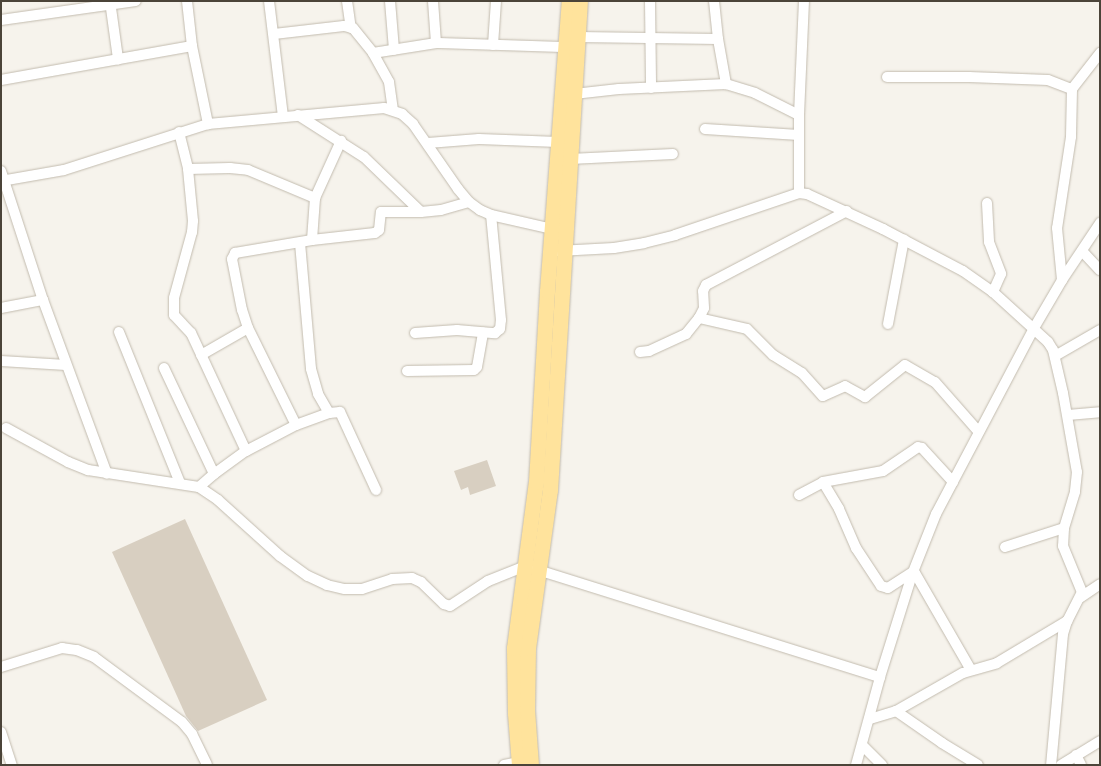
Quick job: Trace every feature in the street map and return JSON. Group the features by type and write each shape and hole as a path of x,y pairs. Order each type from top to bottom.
{"main road":[{"path":"521,763 521,708 514,648 532,567 536,482 557,251 558,142 569,1"},
{"path":"558,230 570,159 580,1"}],"street":[{"path":"1,20 110,3 136,1"},
{"path":"187,1 192,46 208,124"},
{"path":"269,1 283,116"},
{"path":"347,1 351,28"},
{"path":"390,1 394,50"},
{"path":"434,1 436,43"},
{"path":"493,45 496,1"},
{"path":"650,1 651,88"},
{"path":"714,1 726,84"},
{"path":"799,193 799,115 804,1"},
{"path":"110,3 118,59"},
{"path":"274,34 344,26 351,28 373,53 389,82 393,109"},
{"path":"578,37 718,39"},
{"path":"373,53 436,43 565,47"},
{"path":"1,80 192,46"},
{"path":"1062,280 1057,228 1071,137 1072,88 1100,53"},
{"path":"887,78 970,77 1048,80 1072,88"},
{"path":"574,94 726,84 766,97 799,115"},
{"path":"107,474 66,365 2,178 64,170 208,124 283,116 393,109 402,114 428,143 468,202 491,216 558,230"},
{"path":"298,115 364,157 421,212"},
{"path":"706,129 799,135"},
{"path":"179,132 188,170 192,202 192,232 174,298 173,309 176,319 191,333 246,451"},
{"path":"428,143 479,139 558,142"},
{"path":"312,240 315,198 341,141"},
{"path":"570,159 673,154"},
{"path":"188,170 230,168 248,170 315,198"},
{"path":"557,251 644,243 675,235 799,193 815,197 846,211 904,239 963,271 993,292 1034,328 1048,342 1055,356 1068,415 1077,472 1075,492 1064,528 1063,546 1081,587 1081,597"},
{"path":"296,426 248,328 242,310 233,256 236,252 377,232 382,212 441,210 468,202"},
{"path":"987,203 990,242 1000,274 993,292"},
{"path":"640,352 649,351 682,337 699,318 704,306 703,291 706,285 846,211"},
{"path":"415,333 457,330 483,333 498,331 501,320 491,216"},
{"path":"856,765 863,746 880,677 926,535 978,430 1034,328 1062,280 1100,223"},
{"path":"888,324 904,239"},
{"path":"300,243 311,369 318,394 329,413"},
{"path":"1082,251 1100,270"},
{"path":"1,308 43,300"},
{"path":"699,318 747,329 777,358 802,373 823,396 845,386 866,398 905,365 935,382 978,430"},
{"path":"202,355 248,328"},
{"path":"1055,356 1100,330"},
{"path":"119,332 180,483"},
{"path":"407,371 474,370 477,367 483,333"},
{"path":"1,361 66,365"},
{"path":"164,368 214,474"},
{"path":"200,487 214,474 246,451 296,426 336,410 342,415 376,490"},
{"path":"1068,415 1100,412"},
{"path":"6,428 68,462 88,470 200,487 218,500 280,556 308,576 327,585 345,589 362,589 392,579 412,578 420,582 444,604 450,606 488,582 532,567 880,677"},
{"path":"799,495 823,482 876,473 920,447 953,482"},
{"path":"823,482 839,509 856,548 881,586 888,588 913,572"},
{"path":"1005,547 1064,528"},
{"path":"913,572 920,578 972,670"},
{"path":"1051,765 1063,634 1067,621 1081,597 1100,584"},
{"path":"870,719 896,711 972,670 997,663 1067,621"},
{"path":"1,668 62,648 77,650 94,658 182,722 192,734 207,765"},
{"path":"896,711 978,765"},
{"path":"1,732 12,765"},
{"path":"1061,765 1100,741"},
{"path":"863,746 882,765"},
{"path":"1076,755 1081,765"}],"building":[{"path":"487,460 496,486 470,495 468,487 461,490 454,471"},
{"path":"185,519 267,700 198,731 186,716 112,552"}]}
